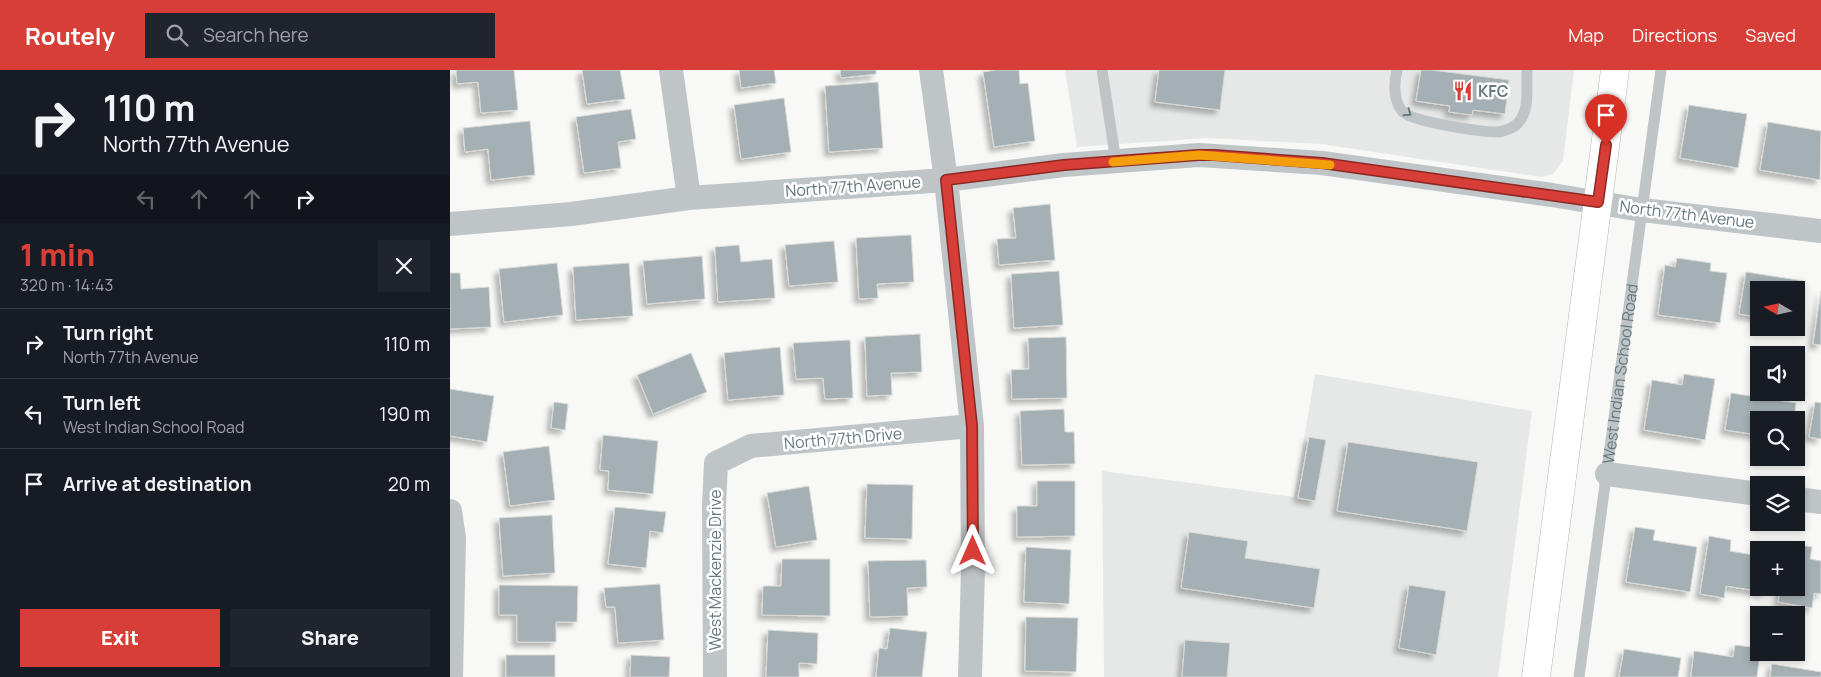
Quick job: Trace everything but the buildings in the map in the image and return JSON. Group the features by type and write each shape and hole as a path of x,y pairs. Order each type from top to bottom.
{"main road":[{"path":"1536,677 1615,70"}],"street":[{"path":"671,70 689,198"},
{"path":"931,70 946,180 972,426 974,569 970,677"},
{"name":"North 77th Avenue","path":"450,224 570,214 689,198 946,180 1064,165 1199,155 1322,163 1598,202 1642,210 1821,231"},
{"name":"North 77th Drive","path":"716,463 751,446 972,426"},
{"name":"West Mackenzie Drive","path":"715,677 714,506 716,463"},
{"path":"1607,474 1750,493"},
{"path":"1805,500 1821,502"},
{"path":"450,511 454,538 451,677"}],"lane":[{"path":"1102,70 1116,162"},
{"path":"1397,70 1395,79 1396,102 1403,112 1412,118 1500,132 1515,126 1521,119 1527,94 1527,70"},
{"name":"West Indian School Road","path":"1580,677 1661,70"}],"shaded area":[{"path":"1065,70 1574,70 1563,161 1553,174 1541,177 1321,144 1207,138 1077,147"},
{"path":"1315,374 1532,411 1498,677 1104,677 1102,471 1294,497"}],"slow traffic":[{"path":"1113,162 1199,155 1330,165"}],"place":[{"name":"KFC","path":"1463,91"}],"route":[{"path":"973,551 972,426 946,180 1064,165 1214,155 1322,163 1598,202 1606,145"}]}
